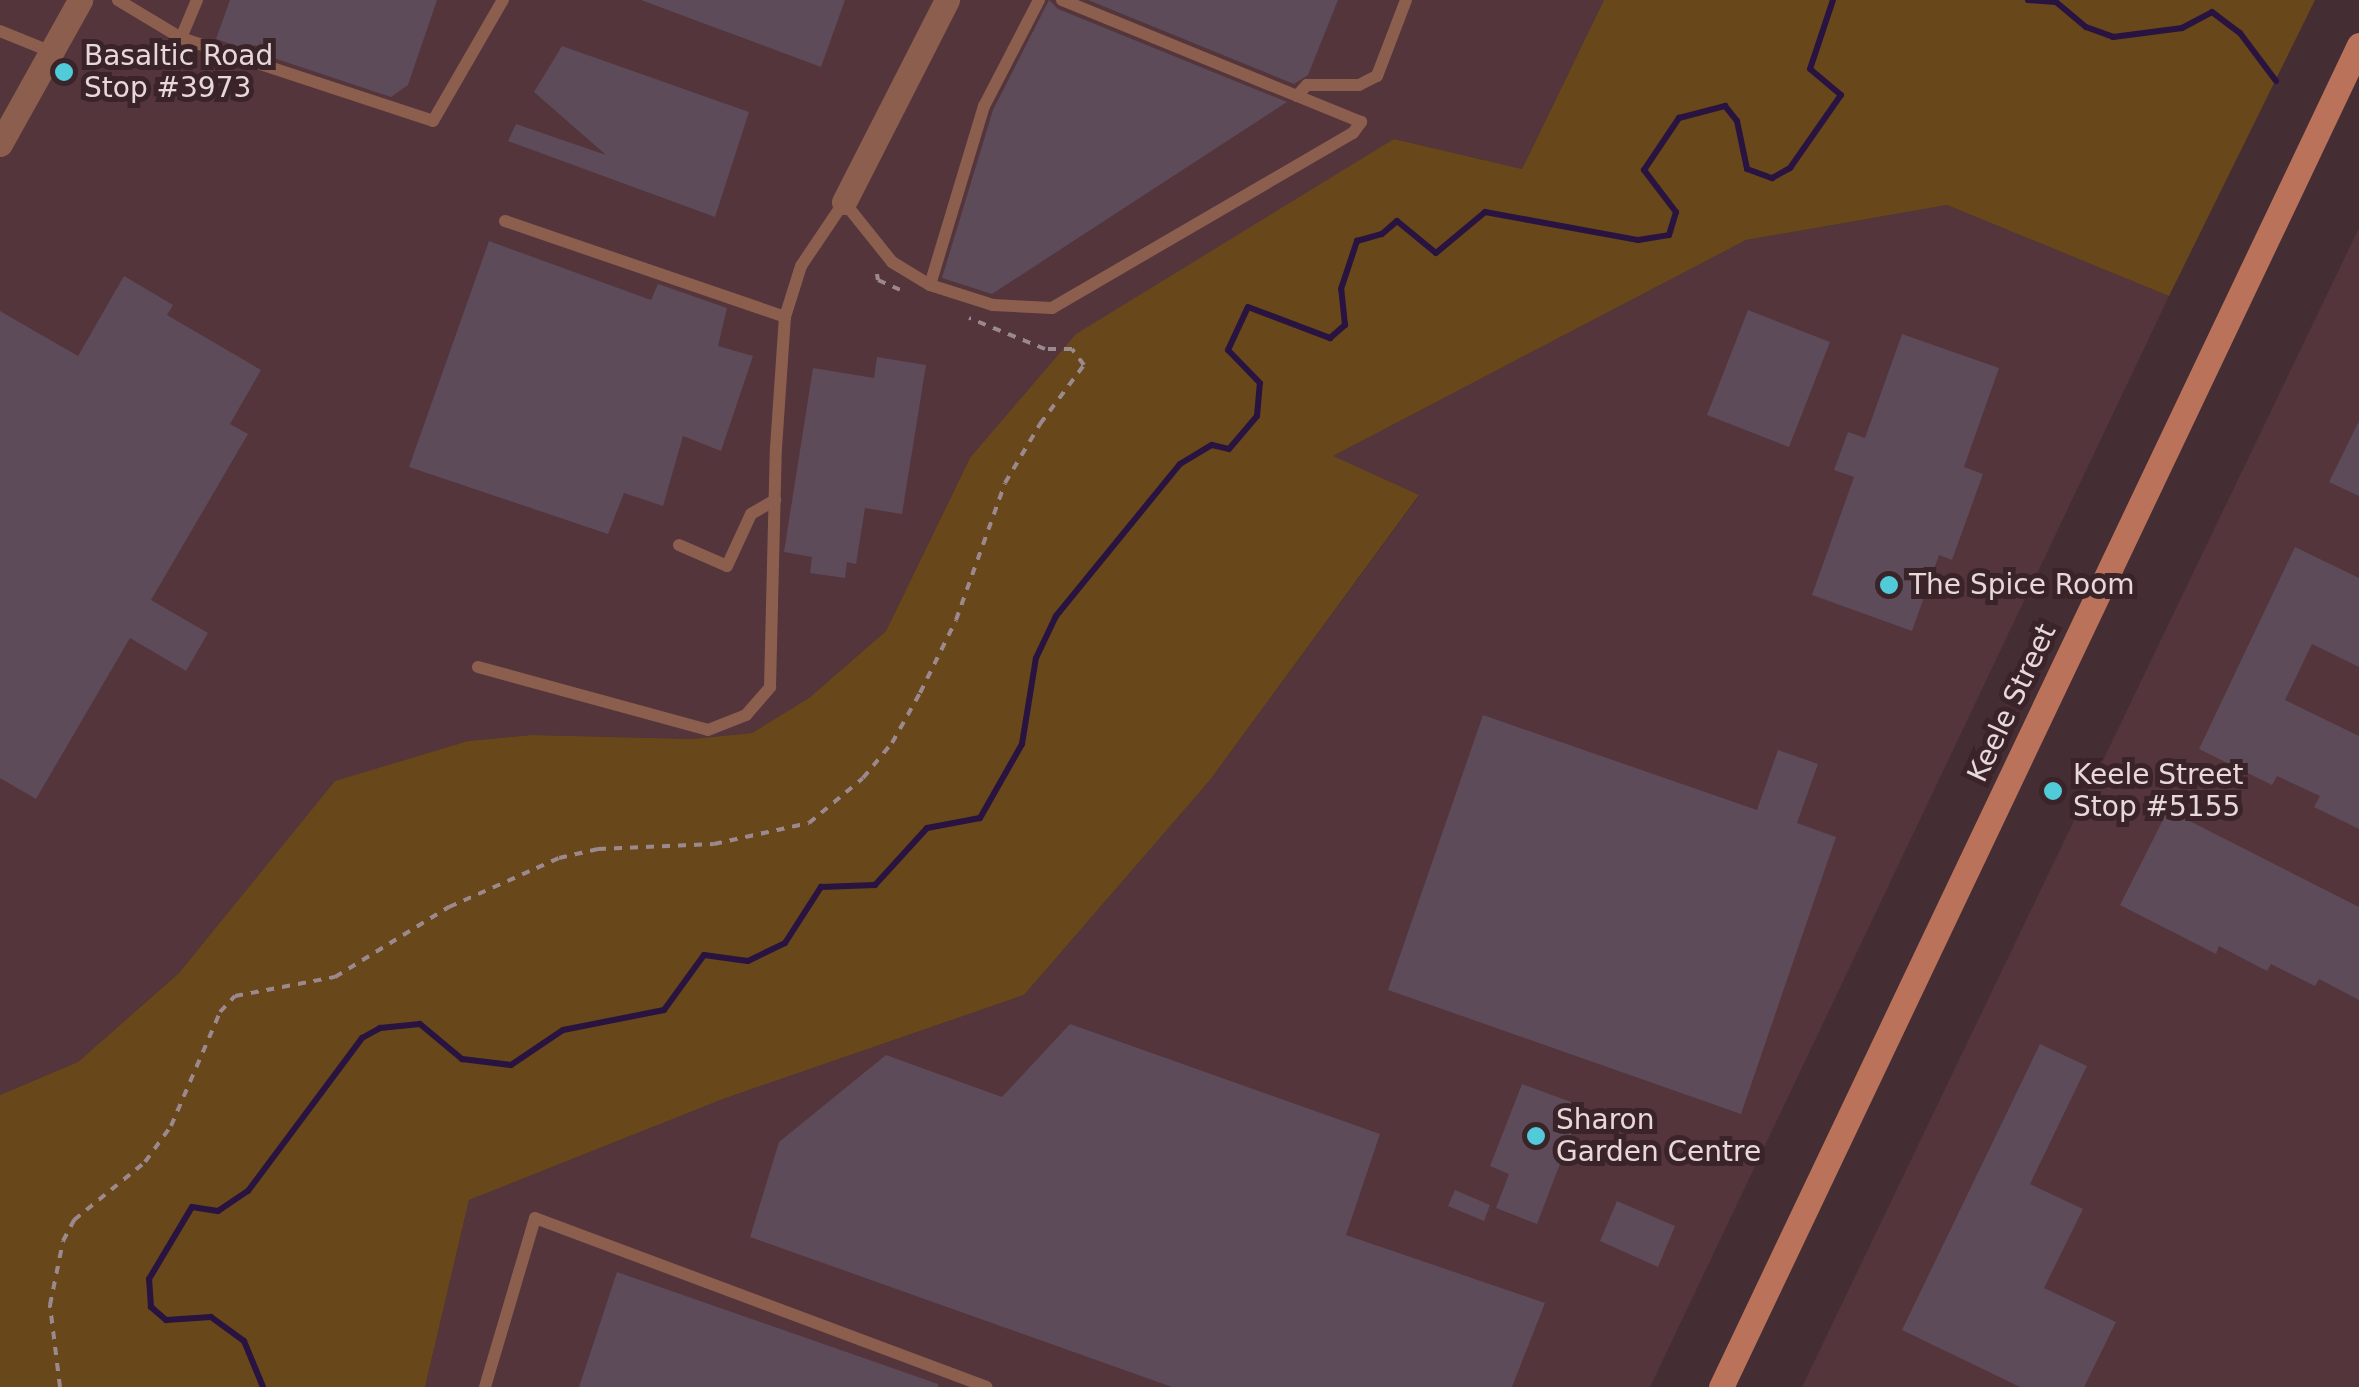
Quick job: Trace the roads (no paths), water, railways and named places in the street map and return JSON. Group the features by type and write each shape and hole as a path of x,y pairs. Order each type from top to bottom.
{"main road":[{"name":"Keele Street","path":"1721,1387 2356,61"}],"street":[{"path":"0,144 80,0"},
{"path":"844,202 947,0"}],"lane":[{"path":"118,0 181,38 432,121 503,0"},
{"path":"181,38 197,0"},
{"path":"930,284 984,106 1039,0"},
{"path":"478,667 708,730 746,715 770,687 775,500 786,318 801,266 844,202 892,262 930,284 993,305 1052,308 1354,133 1362,122 1062,0"},
{"path":"1297,96 1307,85 1359,85 1378,76 1406,0"},
{"path":"0,31 52,52"},
{"path":"505,221 786,318"},
{"path":"680,545 727,566 750,514 775,500"},
{"path":"485,1387 536,1218 986,1387"}],"waterway":[{"path":"263,1387 244,1341 211,1317 166,1320 151,1307 149,1279 192,1207 218,1211 248,1191 362,1038 380,1028 420,1024 462,1059 511,1065 563,1030 664,1010 704,955 748,961 785,943 821,887 875,885 927,828 980,818 1022,744 1036,658 1056,616 1180,464 1212,445 1229,449 1257,416 1260,383 1228,350 1248,307 1330,338 1345,325 1341,289 1357,241 1382,234 1397,221 1436,253 1485,212 1638,240 1669,235 1676,212 1644,170 1679,118 1725,106 1737,121 1747,169 1772,178 1790,168 1841,95 1810,69 1833,0"},
{"path":"2028,0 2056,2 2086,27 2113,37 2182,28 2212,12 2240,33 2276,81"}],"place":[{"name":"Basaltic Road Stop #3973","path":"64,72"},
{"name":"The Spice Room","path":"1889,585"},
{"name":"Keele Street Stop #5155","path":"2053,791"},
{"name":"Sharon Garden Centre","path":"1536,1136"}]}
